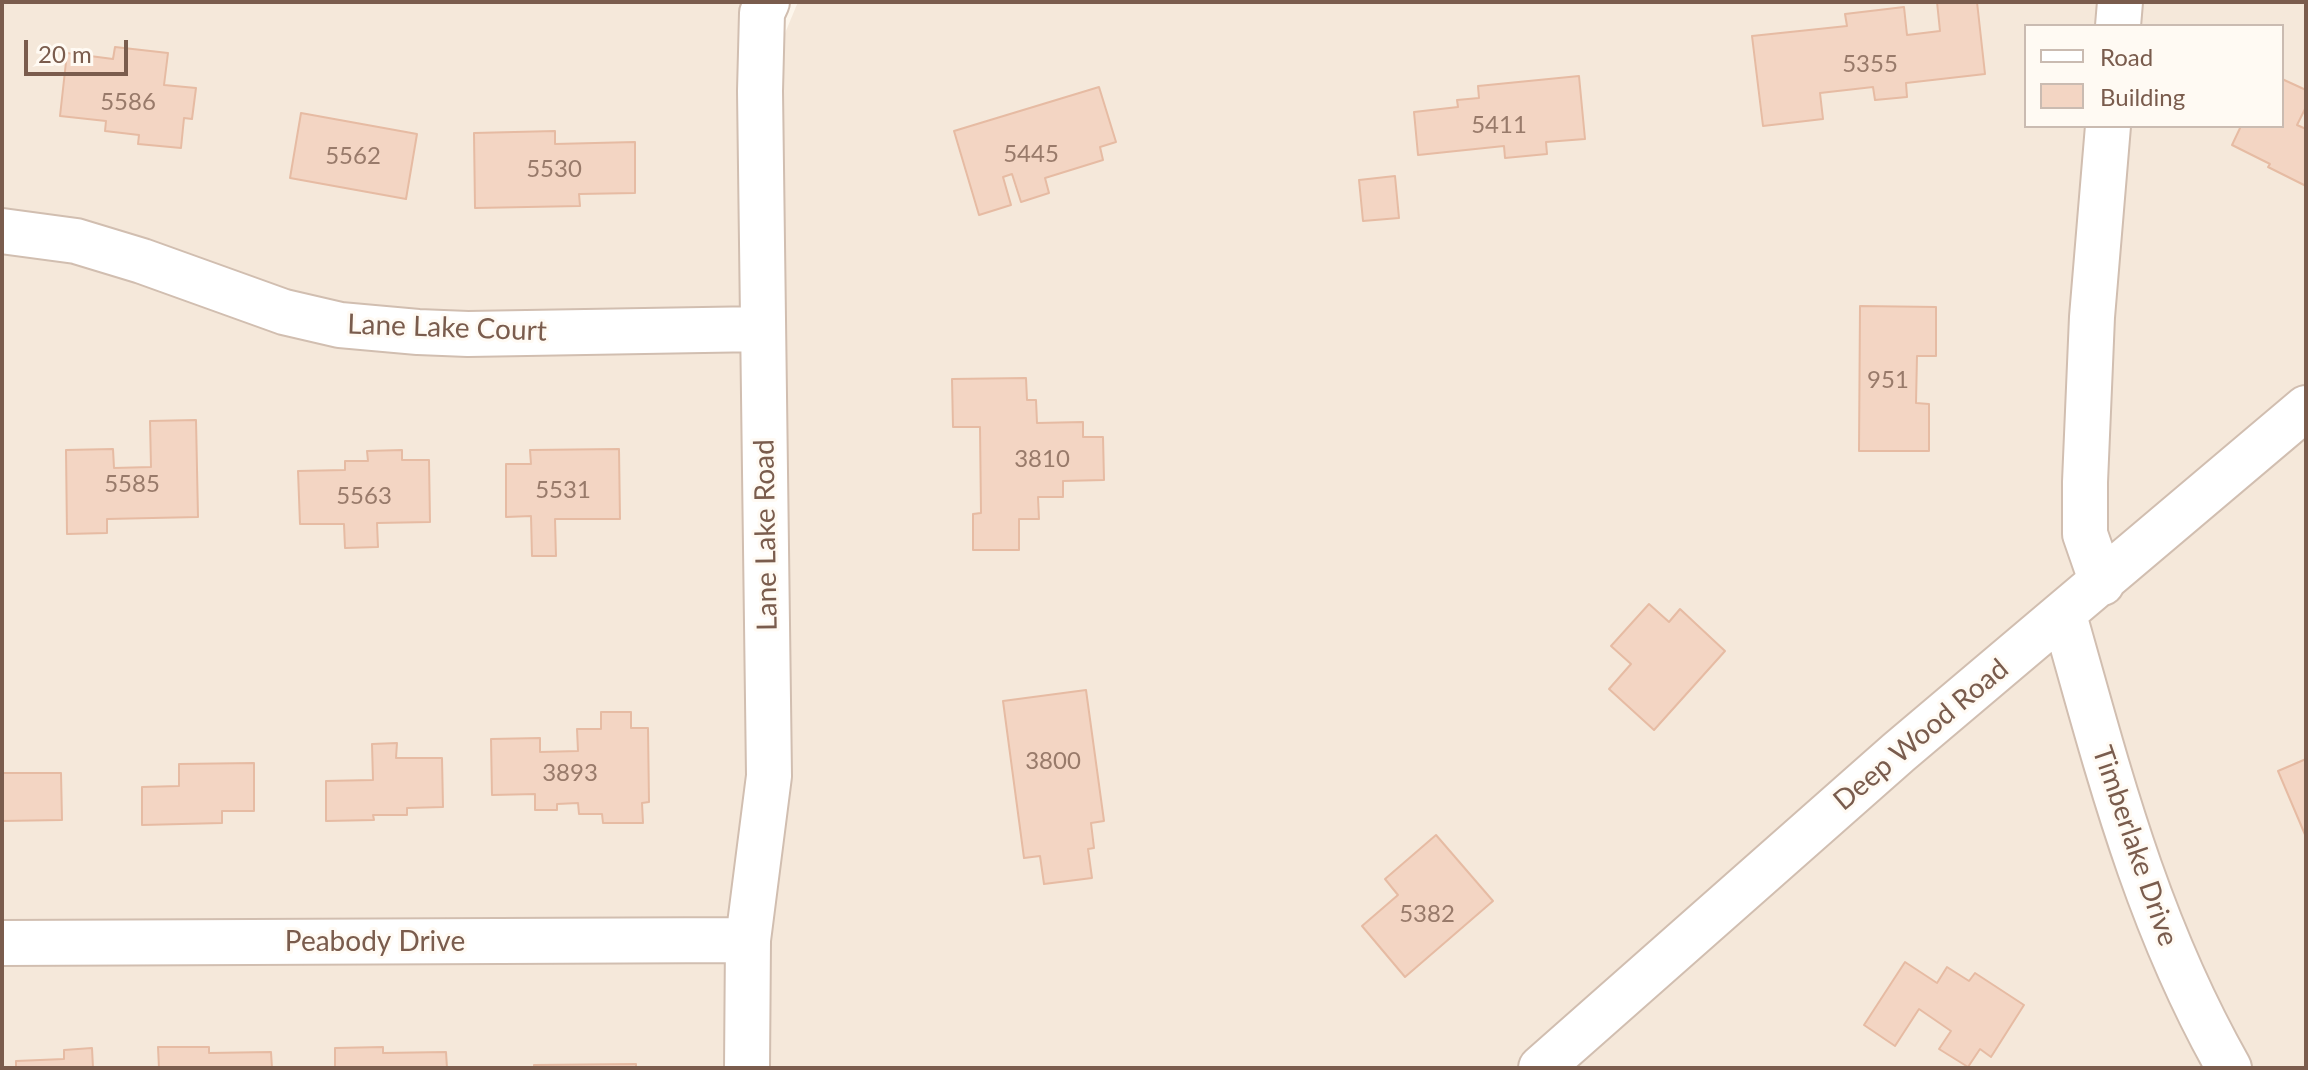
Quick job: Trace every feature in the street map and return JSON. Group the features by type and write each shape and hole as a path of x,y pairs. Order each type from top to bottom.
{"street":[{"name":"Lane Lake Road","path":"747,1068 748,940 769,776 760,91 762,13 767,2"},
{"path":"2118,24 2120,2"},
{"path":"2102,583 2085,534 2085,482 2092,317 2108,128"},
{"name":"Lane Lake Court","path":"2,231 76,241 284,312 340,325 468,334 762,329"},
{"name":"Deep Wood Road","path":"1541,1068 1756,876 2306,408"},
{"name":"Timberlake Drive","path":"2064,615 2105,765 2144,885 2176,965 2229,1068"},
{"name":"Peabody Drive","path":"2,943 748,940"}],"shaded area":[{"path":"2,2 744,2 753,738 730,1068 2,1068"},
{"path":"798,2 2306,2 2306,1068 768,1068 773,910 778,132 783,38"}],"building":[{"path":"1937,2 1977,2 1985,74 1906,83 1907,97 1875,100 1873,87 1820,93 1823,119 1763,126 1752,36 1847,26 1845,14 1904,7 1907,35 1940,31"},
{"path":"115,47 168,53 164,85 196,88 192,119 184,118 181,148 138,144 139,135 105,131 106,121 60,116 67,53 113,59"},
{"path":"1579,76 1585,139 1546,142 1547,154 1505,158 1504,146 1418,155 1414,112 1458,107 1457,100 1479,98 1478,86"},
{"path":"2284,80 2306,90 2306,107 2297,125 2306,129 2306,186 2232,145 2240,128 2284,128"},
{"path":"1099,87 1116,142 1100,147 1103,160 1045,178 1049,193 1021,202 1012,174 1003,177 1011,205 979,215 954,131"},
{"path":"301,113 417,134 406,199 290,178"},
{"path":"555,131 555,144 635,142 635,193 579,194 580,206 475,208 474,133"},
{"path":"1395,176 1399,218 1363,221 1359,180"},
{"path":"1860,306 1936,307 1936,356 1917,356 1916,403 1929,404 1929,451 1859,451"},
{"path":"1026,378 1027,400 1036,400 1037,423 1083,422 1083,437 1103,437 1104,480 1063,481 1063,497 1038,497 1039,519 1019,519 1019,550 973,550 973,514 981,513 980,427 953,427 952,379"},
{"path":"196,420 198,517 107,519 107,533 67,534 66,450 113,449 114,468 151,467 150,421"},
{"path":"619,449 620,519 555,519 556,556 532,556 531,516 506,517 506,464 531,464 530,450"},
{"path":"402,450 402,460 429,460 430,522 377,523 378,547 345,548 344,524 300,524 298,471 345,470 345,461 368,461 367,451"},
{"path":"1649,604 1669,622 1680,609 1725,651 1654,730 1609,689 1631,664 1611,646"},
{"path":"1086,690 1104,821 1091,823 1094,848 1088,849 1092,878 1044,884 1040,856 1024,858 1003,701"},
{"path":"601,712 631,712 631,728 648,728 649,802 642,803 643,823 603,823 602,814 579,814 578,803 557,804 557,810 535,810 535,794 492,795 491,739 540,738 540,752 578,751 577,729 601,729"},
{"path":"397,743 396,758 442,758 443,807 407,808 407,815 373,815 374,820 326,821 326,781 373,780 372,744"},
{"path":"2306,759 2306,837 2278,771"},
{"path":"254,763 254,811 222,811 222,823 142,825 142,787 179,786 179,764"},
{"path":"2,773 61,773 62,820 2,821"},
{"path":"1436,835 1493,901 1405,977 1362,926 1398,895 1385,879"},
{"path":"1905,962 1937,983 1947,967 1969,981 1975,973 2024,1005 1991,1057 1980,1049 1968,1067 1939,1049 1951,1031 1919,1009 1895,1046 1864,1025"},
{"path":"158,1047 209,1047 209,1053 271,1052 272,1068 159,1068"},
{"path":"383,1047 383,1053 446,1052 447,1068 335,1068 335,1048"},
{"path":"92,1048 93,1068 16,1068 16,1061 64,1059 64,1050"},
{"path":"636,1064 636,1068 534,1068 534,1065"}]}
